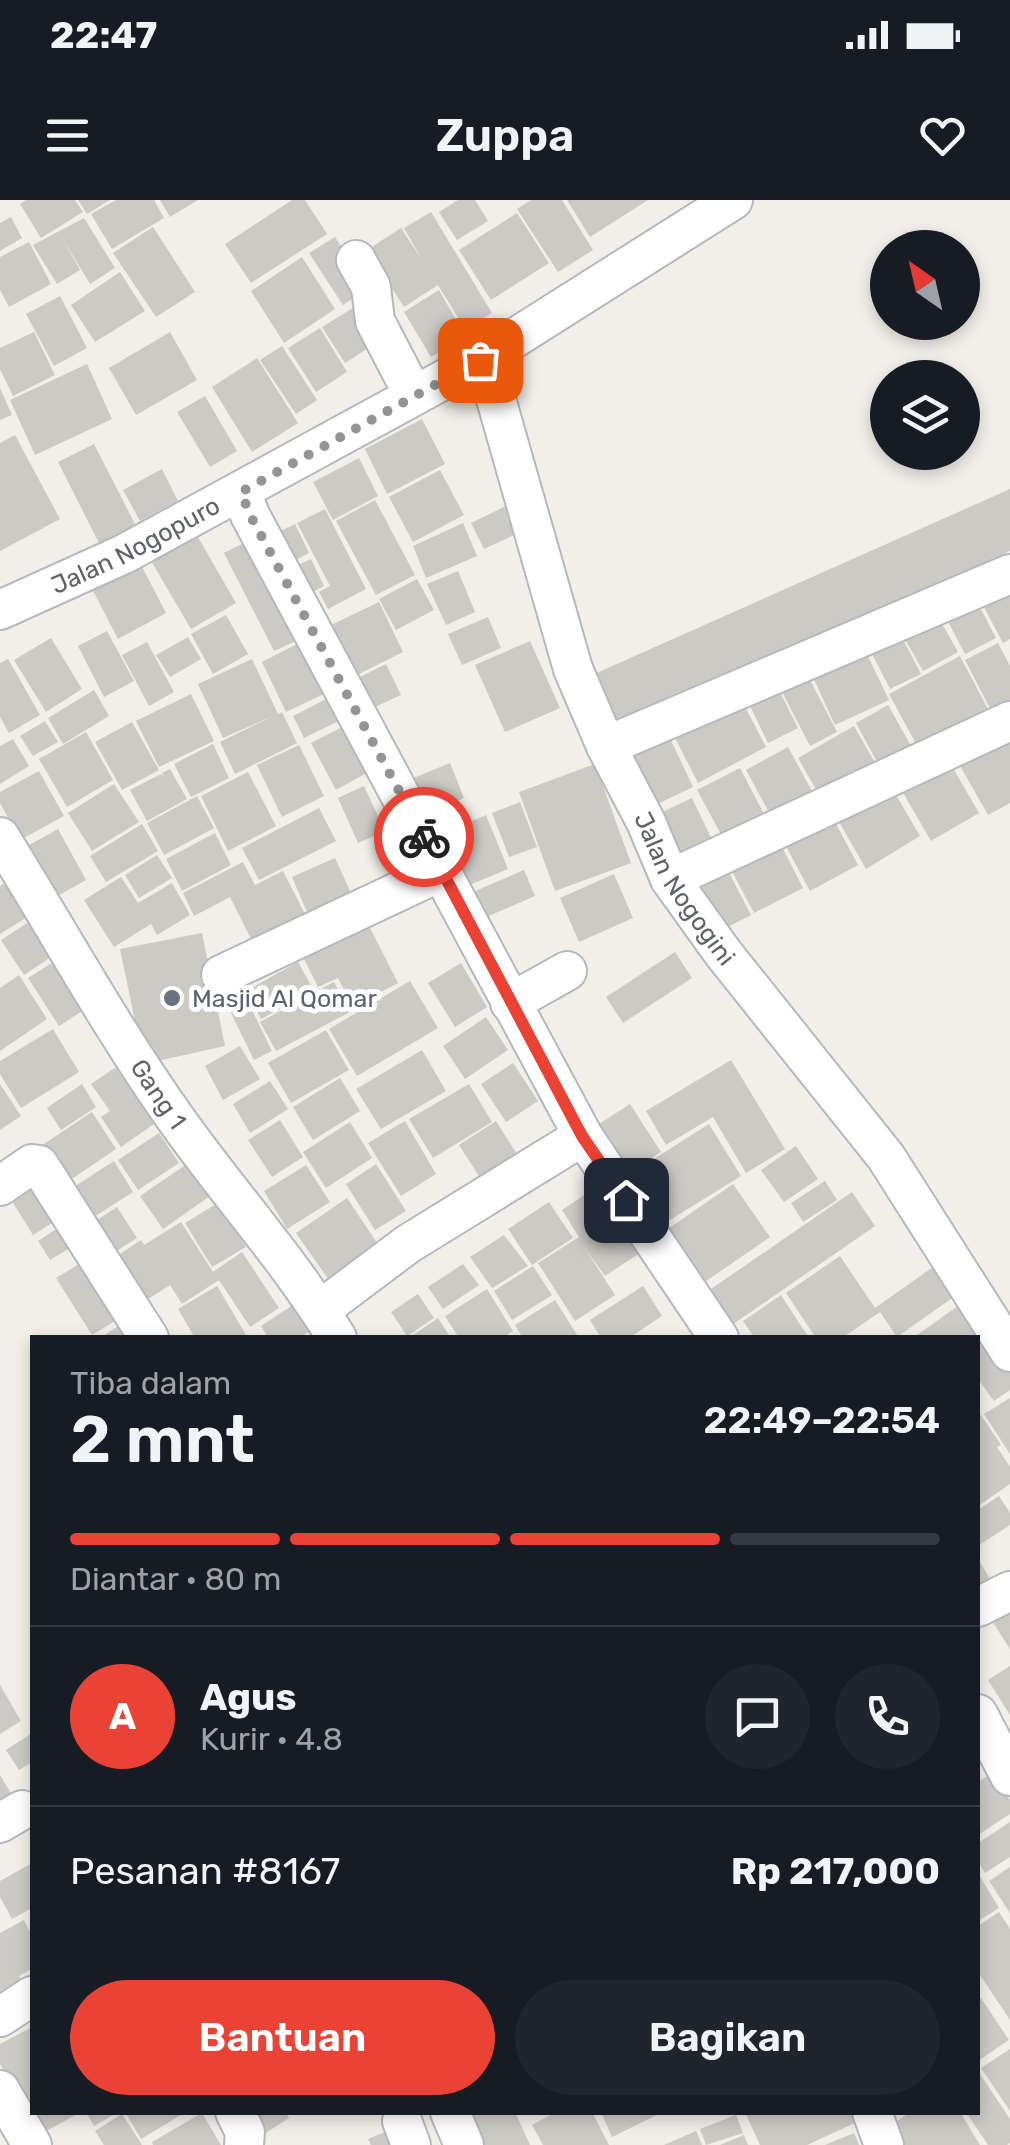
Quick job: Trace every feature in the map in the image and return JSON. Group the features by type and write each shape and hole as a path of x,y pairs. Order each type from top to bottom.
{"street":[{"name":"Jalan Nogopuro","path":"0,610 124,554 480,360 692,211 733,200"},
{"path":"356,260 372,287 375,321 413,394"},
{"name":"Jalan Nogogini","path":"480,360 490,378 574,669 670,879 723,953 886,1157 1010,1352"},
{"path":"241,492 582,1136 717,1335"},
{"path":"606,746 1010,574"},
{"path":"670,879 1010,721"},
{"name":"Gang 1","path":"0,837 132,1055 181,1126 270,1239 328,1324"},
{"path":"221,975 442,871"},
{"path":"510,1003 567,972"},
{"path":"328,1324 408,1244 582,1136"},
{"path":"0,1186 32,1164 38,1165 146,1335"},
{"path":"980,1606 1010,1591"},
{"path":"980,1719 1000,1765"},
{"path":"0,2017 30,1997"},
{"path":"0,2090 32,2145"},
{"path":"451,2115 464,2145"},
{"path":"873,2115 884,2145"}],"building":[{"path":"26,200 75,200 83,212 41,238 20,204"},
{"path":"78,200 110,200 87,214"},
{"path":"116,200 154,200 164,218 112,249 91,214"},
{"path":"160,200 198,200 170,217"},
{"path":"292,200 305,200 327,234 251,283 225,244"},
{"path":"458,200 475,200 488,221 457,240 439,212"},
{"path":"531,200 562,200 593,250 558,272 517,209"},
{"path":"567,200 648,200 590,237"},
{"path":"431,212 492,313 465,329 438,285 404,307 367,250 401,228 422,260 404,228"},
{"path":"517,213 549,263 491,300 459,250"},
{"path":"11,217 22,238 0,251 0,223"},
{"path":"84,218 115,268 90,284 62,238 80,270 57,284 33,245"},
{"path":"153,227 195,292 156,317 113,253"},
{"path":"335,237 368,288 343,305 309,253"},
{"path":"29,242 51,284 9,307 0,290 0,257"},
{"path":"302,257 335,309 284,343 251,291"},
{"path":"120,272 145,311 95,342 71,305"},
{"path":"439,290 466,337 431,357 404,312"},
{"path":"60,296 87,348 54,366 26,314"},
{"path":"353,308 376,343 345,363 322,327"},
{"path":"320,328 347,372 316,392 288,348"},
{"path":"34,332 55,375 13,396 0,369 0,348"},
{"path":"170,332 197,380 136,415 109,368"},
{"path":"282,346 317,400 296,414 260,360"},
{"path":"257,358 298,423 252,452 212,387"},
{"path":"87,364 112,419 35,455 10,400"},
{"path":"0,388 12,415 0,420"},
{"path":"205,396 237,451 210,467 177,412"},
{"path":"422,419 445,464 387,494 365,449"},
{"path":"15,435 60,519 0,551 0,443"},
{"path":"94,444 136,526 100,545 58,462"},
{"path":"359,458 378,496 333,520 313,482"},
{"path":"162,469 178,501 140,521 123,490"},
{"path":"440,470 464,515 413,542 389,497"},
{"path":"1010,489 1010,551 993,559 995,563 608,735 583,679"},
{"path":"375,500 415,575 376,595 336,521"},
{"path":"508,505 521,532 484,549 471,523"},
{"path":"325,509 366,589 328,609 319,592 330,586 297,523"},
{"path":"463,523 477,556 426,578 413,546"},
{"path":"295,524 309,553 284,566 269,537"},
{"path":"195,532 236,603 191,629 150,559"},
{"path":"246,542 296,641 274,651 224,553"},
{"path":"138,559 166,613 118,639 90,585"},
{"path":"311,559 324,586 299,599 285,571"},
{"path":"458,571 475,612 446,625 427,584"},
{"path":"1010,578 1010,639 1003,643 978,596"},
{"path":"417,579 434,610 396,630 379,599"},
{"path":"973,594 996,638 965,654 942,610"},
{"path":"379,602 403,652 353,677 329,626"},
{"path":"936,613 958,652 923,671 901,632"},
{"path":"226,615 248,654 213,674 191,634"},
{"path":"488,617 501,648 462,665 448,634"},
{"path":"898,630 921,674 890,689 868,646"},
{"path":"107,631 134,681 104,697 78,646"},
{"path":"188,637 201,659 170,677 156,655"},
{"path":"51,638 82,689 46,712 14,660"},
{"path":"303,641 328,692 286,712 262,662"},
{"path":"530,641 560,708 505,732 475,665"},
{"path":"147,642 174,692 149,706 122,655"},
{"path":"998,643 1010,666 1010,710 995,718 965,660"},
{"path":"864,648 889,700 835,725 811,673"},
{"path":"960,656 991,715 921,753 889,694"},
{"path":"8,659 40,715 9,733 0,717 0,663"},
{"path":"252,659 278,714 282,712 297,743 235,774 220,742 273,716 223,738 198,684"},
{"path":"386,664 401,695 371,709 356,679"},
{"path":"806,672 837,732 810,746 779,686"},
{"path":"777,686 798,728 768,743 747,700"},
{"path":"94,690 109,716 63,744 48,718"},
{"path":"191,694 214,741 159,767 136,721"},
{"path":"330,697 341,720 304,738 293,716"},
{"path":"741,699 766,747 698,783 673,734"},
{"path":"888,705 915,753 882,771 856,723"},
{"path":"45,721 58,742 33,756 20,736"},
{"path":"132,722 159,770 122,790 95,742"},
{"path":"348,724 372,770 336,790 311,743"},
{"path":"854,726 878,768 822,800 798,758"},
{"path":"86,732 113,780 67,807 39,759"},
{"path":"668,734 693,787 651,807 625,755"},
{"path":"13,739 29,766 0,784 0,746"},
{"path":"1010,739 1010,803 988,815 959,764"},
{"path":"213,744 229,778 191,797 174,764"},
{"path":"299,745 324,796 282,817 257,765"},
{"path":"788,747 814,795 772,818 746,770"},
{"path":"450,763 464,798 419,817 404,782"},
{"path":"950,763 979,813 931,841 902,791"},
{"path":"595,764 631,863 555,891 519,792"},
{"path":"740,768 765,816 723,838 697,790"},
{"path":"170,769 187,799 147,821 130,790 161,774 164,777 162,773"},
{"path":"39,771 64,816 20,840 0,803 0,792"},
{"path":"248,772 276,826 228,851 201,796"},
{"path":"114,784 139,822 92,851 68,813"},
{"path":"364,786 385,831 358,843 338,798"},
{"path":"892,788 920,836 866,869 838,820"},
{"path":"197,796 214,828 164,855 147,823"},
{"path":"692,798 713,842 673,861 652,817"},
{"path":"520,802 537,847 509,857 492,813"},
{"path":"319,808 336,841 259,880 242,848"},
{"path":"830,813 858,865 810,891 782,839"},
{"path":"486,815 508,869 465,887 442,834"},
{"path":"142,824 158,851 106,882 90,856"},
{"path":"58,829 86,880 52,899 24,848"},
{"path":"215,833 231,865 182,891 166,859"},
{"path":"777,837 803,888 754,913 727,862"},
{"path":"157,855 172,878 139,898 125,875"},
{"path":"335,858 355,902 311,921 292,877"},
{"path":"243,862 255,885 283,871 309,922 256,949 230,897 194,916 183,893"},
{"path":"725,865 751,915 720,931 692,882"},
{"path":"524,870 535,896 475,922 464,896"},
{"path":"614,874 633,918 579,942 560,898"},
{"path":"121,877 138,903 172,883 190,915 157,935 151,924 114,947 84,900"},
{"path":"7,881 29,916 0,934 0,886"},
{"path":"33,919 57,953 24,975 1,940"},
{"path":"366,920 398,983 353,1007 338,978 318,987 301,953"},
{"name":"Masjid Al Qomar","path":"202,933 225,1046 144,1064 120,949"},
{"path":"675,952 692,978 623,1023 606,997"},
{"path":"64,955 95,1003 59,1026 28,978"},
{"path":"298,962 314,991 261,1019 246,991"},
{"path":"461,963 487,1007 455,1027 428,983"},
{"path":"19,975 47,1019 0,1051 0,988"},
{"path":"410,981 438,1028 357,1076 329,1029"},
{"path":"334,982 350,1012 276,1051 260,1022"},
{"path":"245,996 272,1051 254,1060 227,1005"},
{"path":"486,1017 508,1050 465,1079 443,1046"},
{"path":"53,1029 79,1072 21,1108 0,1074 0,1061"},
{"path":"326,1030 349,1070 291,1103 268,1063"},
{"path":"240,1046 260,1079 223,1100 205,1066"},
{"path":"422,1050 446,1091 381,1129 356,1089"},
{"path":"731,1060 785,1149 746,1173 713,1117 666,1145 646,1111"},
{"path":"125,1061 164,1117 121,1147 101,1117 110,1111 91,1084"},
{"path":"513,1063 538,1101 506,1122 481,1084"},
{"path":"340,1078 360,1111 313,1140 293,1107"},
{"path":"270,1081 288,1109 250,1133 233,1104"},
{"path":"0,1084 21,1116 0,1130"},
{"path":"82,1084 96,1107 61,1130 47,1108"},
{"path":"469,1084 492,1122 433,1158 409,1119"},
{"path":"630,1104 661,1152 624,1176 593,1128"},
{"path":"92,1112 116,1149 57,1189 32,1152"},
{"path":"280,1120 303,1157 272,1177 248,1140"},
{"path":"405,1121 436,1174 401,1196 368,1143"},
{"path":"496,1121 525,1167 488,1190 459,1145"},
{"path":"350,1122 372,1158 326,1188 303,1152"},
{"path":"709,1124 741,1176 670,1220 638,1169"},
{"path":"159,1133 179,1163 138,1190 118,1160"},
{"path":"796,1146 818,1179 784,1202 761,1170"},
{"path":"114,1161 133,1192 83,1224 63,1194"},
{"path":"187,1164 210,1196 163,1229 140,1196"},
{"path":"376,1164 406,1211 375,1230 346,1184"},
{"path":"306,1165 330,1202 287,1229 264,1191"},
{"path":"33,1166 65,1215 33,1235 2,1185"},
{"path":"825,1181 837,1200 803,1222 791,1203"},
{"path":"602,1183 646,1249 605,1276 584,1247 615,1295 575,1321 538,1263 579,1237 562,1210"},
{"path":"733,1184 770,1237 702,1284 665,1231"},
{"path":"852,1192 875,1226 732,1325 708,1291"},
{"path":"347,1198 379,1246 329,1280 296,1233"},
{"path":"549,1202 573,1238 532,1265 508,1229"},
{"path":"218,1203 246,1247 212,1267 185,1223"},
{"path":"117,1207 137,1238 102,1260 83,1229"},
{"path":"181,1222 213,1272 242,1252 279,1308 250,1327 219,1280 182,1304 170,1285 134,1308 105,1264 141,1240 144,1245"},
{"path":"65,1223 78,1243 50,1260 38,1241"},
{"path":"504,1235 528,1266 492,1288 470,1257"},
{"path":"840,1256 875,1308 933,1267 955,1296 900,1335 896,1335 880,1312 846,1335 814,1335 786,1293"},
{"path":"89,1258 125,1315 92,1335 56,1278"},
{"path":"463,1264 479,1285 443,1309 428,1287"},
{"path":"533,1266 552,1295 512,1320 494,1291"},
{"path":"217,1286 246,1335 193,1335 178,1309"},
{"path":"643,1286 662,1316 634,1335 599,1335 590,1320"},
{"path":"487,1289 513,1331 507,1335 457,1335 445,1316"},
{"path":"418,1294 434,1318 406,1335 391,1312"},
{"path":"781,1295 807,1335 753,1335 743,1321"},
{"path":"555,1300 577,1335 521,1335 515,1325"},
{"path":"296,1303 313,1329 304,1335 266,1335 261,1326"},
{"path":"962,1303 982,1332 978,1335 917,1335"},
{"path":"438,1318 449,1335 413,1335"},
{"path":"124,1322 132,1335 104,1335"},
{"path":"989,1339 1010,1368 1010,1390 994,1401 980,1382 980,1346"},
{"path":"1010,1398 1010,1454 984,1414"},
{"path":"980,1416 1001,1445 997,1447 1010,1467 1010,1484 980,1505"},
{"path":"999,1496 1010,1513 1010,1525 980,1545 980,1509"},
{"path":"980,1562 992,1582 980,1591"},
{"path":"1010,1609 1010,1649 992,1621"},
{"path":"1010,1666 1010,1715 988,1680"},
{"path":"0,1685 21,1721 0,1734"},
{"path":"30,1734 30,1763 19,1770 6,1750"},
{"path":"992,1773 1010,1800 1010,1814 980,1834 980,1781"},
{"path":"0,1775 17,1803 0,1813"},
{"path":"1010,1822 1010,1857 985,1873 980,1864 980,1842"},
{"path":"30,1864 30,1909 12,1919 0,1897 0,1881"},
{"path":"1010,1867 1010,1913 989,1881"},
{"path":"980,1876 999,1908 980,1920"},
{"path":"999,1912 1010,1929 1010,2020 980,1975 980,1925"},
{"path":"24,1920 30,1932 30,1970 19,1976 24,1985 0,1998 0,1933"},
{"path":"980,1999 1009,2040 980,2060"},
{"path":"30,2028 30,2115 76,2115 39,2135 0,2064 0,2044"},
{"path":"1010,2049 1010,2111 981,2068"},
{"path":"980,2074 1010,2119 1010,2143 988,2145 968,2115 980,2115"},
{"path":"88,2115 113,2115 94,2126"},
{"path":"123,2115 142,2145 104,2145 95,2131"},
{"path":"127,2115 181,2115 141,2139"},
{"path":"203,2115 221,2145 153,2145 152,2142"},
{"path":"249,2115 288,2115 289,2118 261,2136"},
{"path":"460,2115 516,2115 530,2145 473,2145"},
{"path":"550,2115 594,2115 609,2145 543,2145 532,2125"},
{"path":"602,2115 657,2115 612,2137"},
{"path":"736,2115 743,2133 706,2145 700,2129"},
{"path":"746,2115 854,2115 857,2122 807,2145 760,2145"},
{"path":"906,2115 962,2115 980,2145 893,2145 883,2130"},
{"path":"397,2127 404,2145 371,2145 368,2139"},
{"path":"696,2131 702,2145 664,2145"},
{"path":"854,2133 859,2145 825,2145"},
{"path":"744,2135 748,2145 720,2145"}],"way so far":[{"path":"424,837 241,492 480,360"}],"place":[{"name":"Masjid Al Qomar","path":"172,998"}],"route":[{"path":"424,837 582,1136 626,1200"}]}
